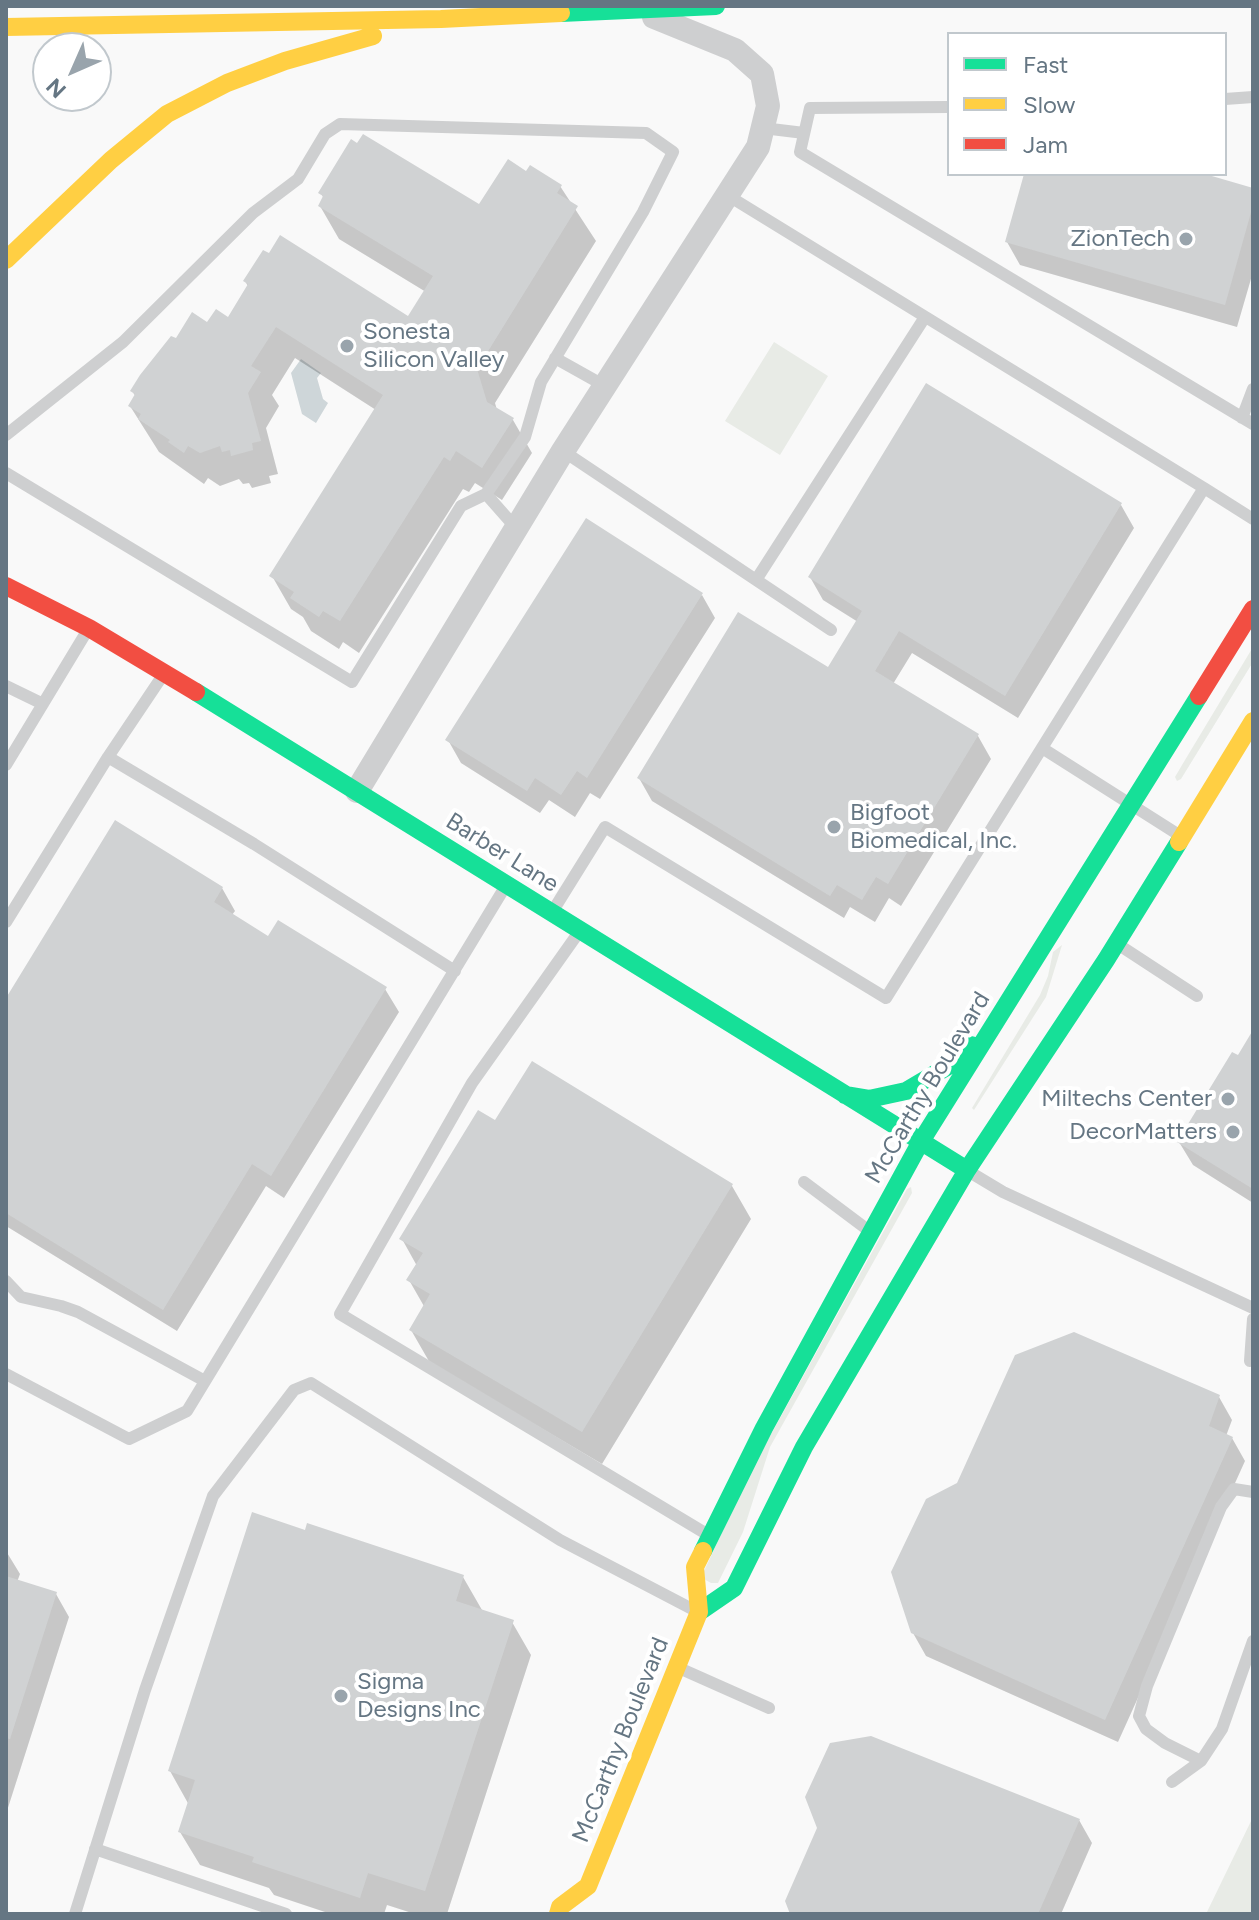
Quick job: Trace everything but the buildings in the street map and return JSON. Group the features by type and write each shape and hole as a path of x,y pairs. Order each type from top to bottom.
{"main road":[{"path":"6,27 441,19 716,6"},
{"path":"6,260 111,160 167,114 227,83 285,61 441,19"},
{"name":"Barber Lane","path":"6,586 89,628 165,673 967,1170"},
{"name":"McCarthy Boulevard","path":"558,1914 560,1907 591,1893 699,1612 695,1567 770,1415 920,1143 1253,609"},
{"path":"699,1612 734,1588 804,1447 967,1170 1116,943 1253,721"},
{"path":"845,1095 869,1099 906,1091 950,1065 994,1023"}],"street":[{"path":"357,791 563,451 758,147 766,117 762,74 735,50 634,9"}],"lane":[{"path":"1227,99 1253,97"},
{"path":"947,107 810,108 800,152 1248,421 1253,389"},
{"path":"766,117 804,133"},
{"path":"6,435 123,342 253,213 298,179 325,134 340,124 646,133 673,152 643,212 541,382 525,437 486,494 461,506 352,682 6,473"},
{"path":"727,195 1253,519"},
{"path":"756,580 925,317"},
{"path":"555,358 605,386"},
{"path":"563,451 831,630"},
{"path":"552,912 605,827 886,998 1204,488"},
{"path":"486,494 516,528"},
{"path":"6,765 89,628"},
{"path":"6,922 108,757 165,673"},
{"path":"6,686 43,704"},
{"path":"1042,748 1182,836"},
{"path":"108,757 254,844 455,971"},
{"path":"6,1374 129,1439 187,1411 507,884"},
{"path":"581,930 472,1083 340,1314 710,1536"},
{"path":"1116,943 1197,996"},
{"path":"967,1170 1003,1192 1253,1308"},
{"path":"804,1182 871,1232"},
{"path":"6,1281 21,1297 78,1312 205,1381"},
{"path":"1250,1361 1253,1319"},
{"path":"75,1914 145,1690 213,1496 294,1390 311,1383 560,1540 699,1612"},
{"path":"1201,1761 1165,1743 1146,1729 1139,1716 1147,1686 1221,1507 1234,1489 1253,1492"},
{"path":"1172,1782 1201,1761 1222,1729 1253,1641"},
{"path":"676,1667 769,1708"},
{"path":"95,1849 286,1914"}],"shaded area":[{"path":"774,342 828,376 780,455 725,421"},
{"path":"301,359 321,373 317,378 323,399 328,403 316,423 302,414 291,373"},
{"path":"1253,647 1253,662 1177,781 1175,777"},
{"path":"1062,945 1046,997 974,1110 972,1108 1040,995 1053,952"},
{"path":"911,1187 912,1193 770,1447 743,1532 718,1583 711,1583 704,1579 703,1573 754,1465 907,1189"},
{"path":"1253,1817 1253,1914 1206,1914"}],"traffic: fast":[{"path":"561,13 716,6"},
{"path":"196,692 967,1170"},
{"path":"703,1551 764,1428 920,1143 1199,696"},
{"path":"699,1612 734,1588 804,1447 967,1170 1106,960 1179,842"},
{"path":"845,1095 869,1099 906,1091 950,1065 971,1045"}],"traffic: slow":[{"path":"6,27 441,19 561,13"},
{"path":"6,260 111,160 167,114 227,83 285,61 373,36"},
{"path":"1179,842 1253,721"},
{"path":"558,1914 560,1907 588,1886 699,1612 695,1567 703,1551"}],"traffic: jam":[{"path":"6,586 89,628 196,692"},
{"path":"1199,696 1253,609"}],"place":[{"name":"ZionTech","path":"1186,239"},
{"name":"Sonesta Silicon Valley","path":"347,346"},
{"name":"Bigfoot Biomedical, Inc.","path":"834,827"},
{"name":"Miltechs Center","path":"1228,1099"},
{"name":"DecorMatters","path":"1233,1132"},
{"name":"Sigma Designs Inc","path":"341,1696"}]}
